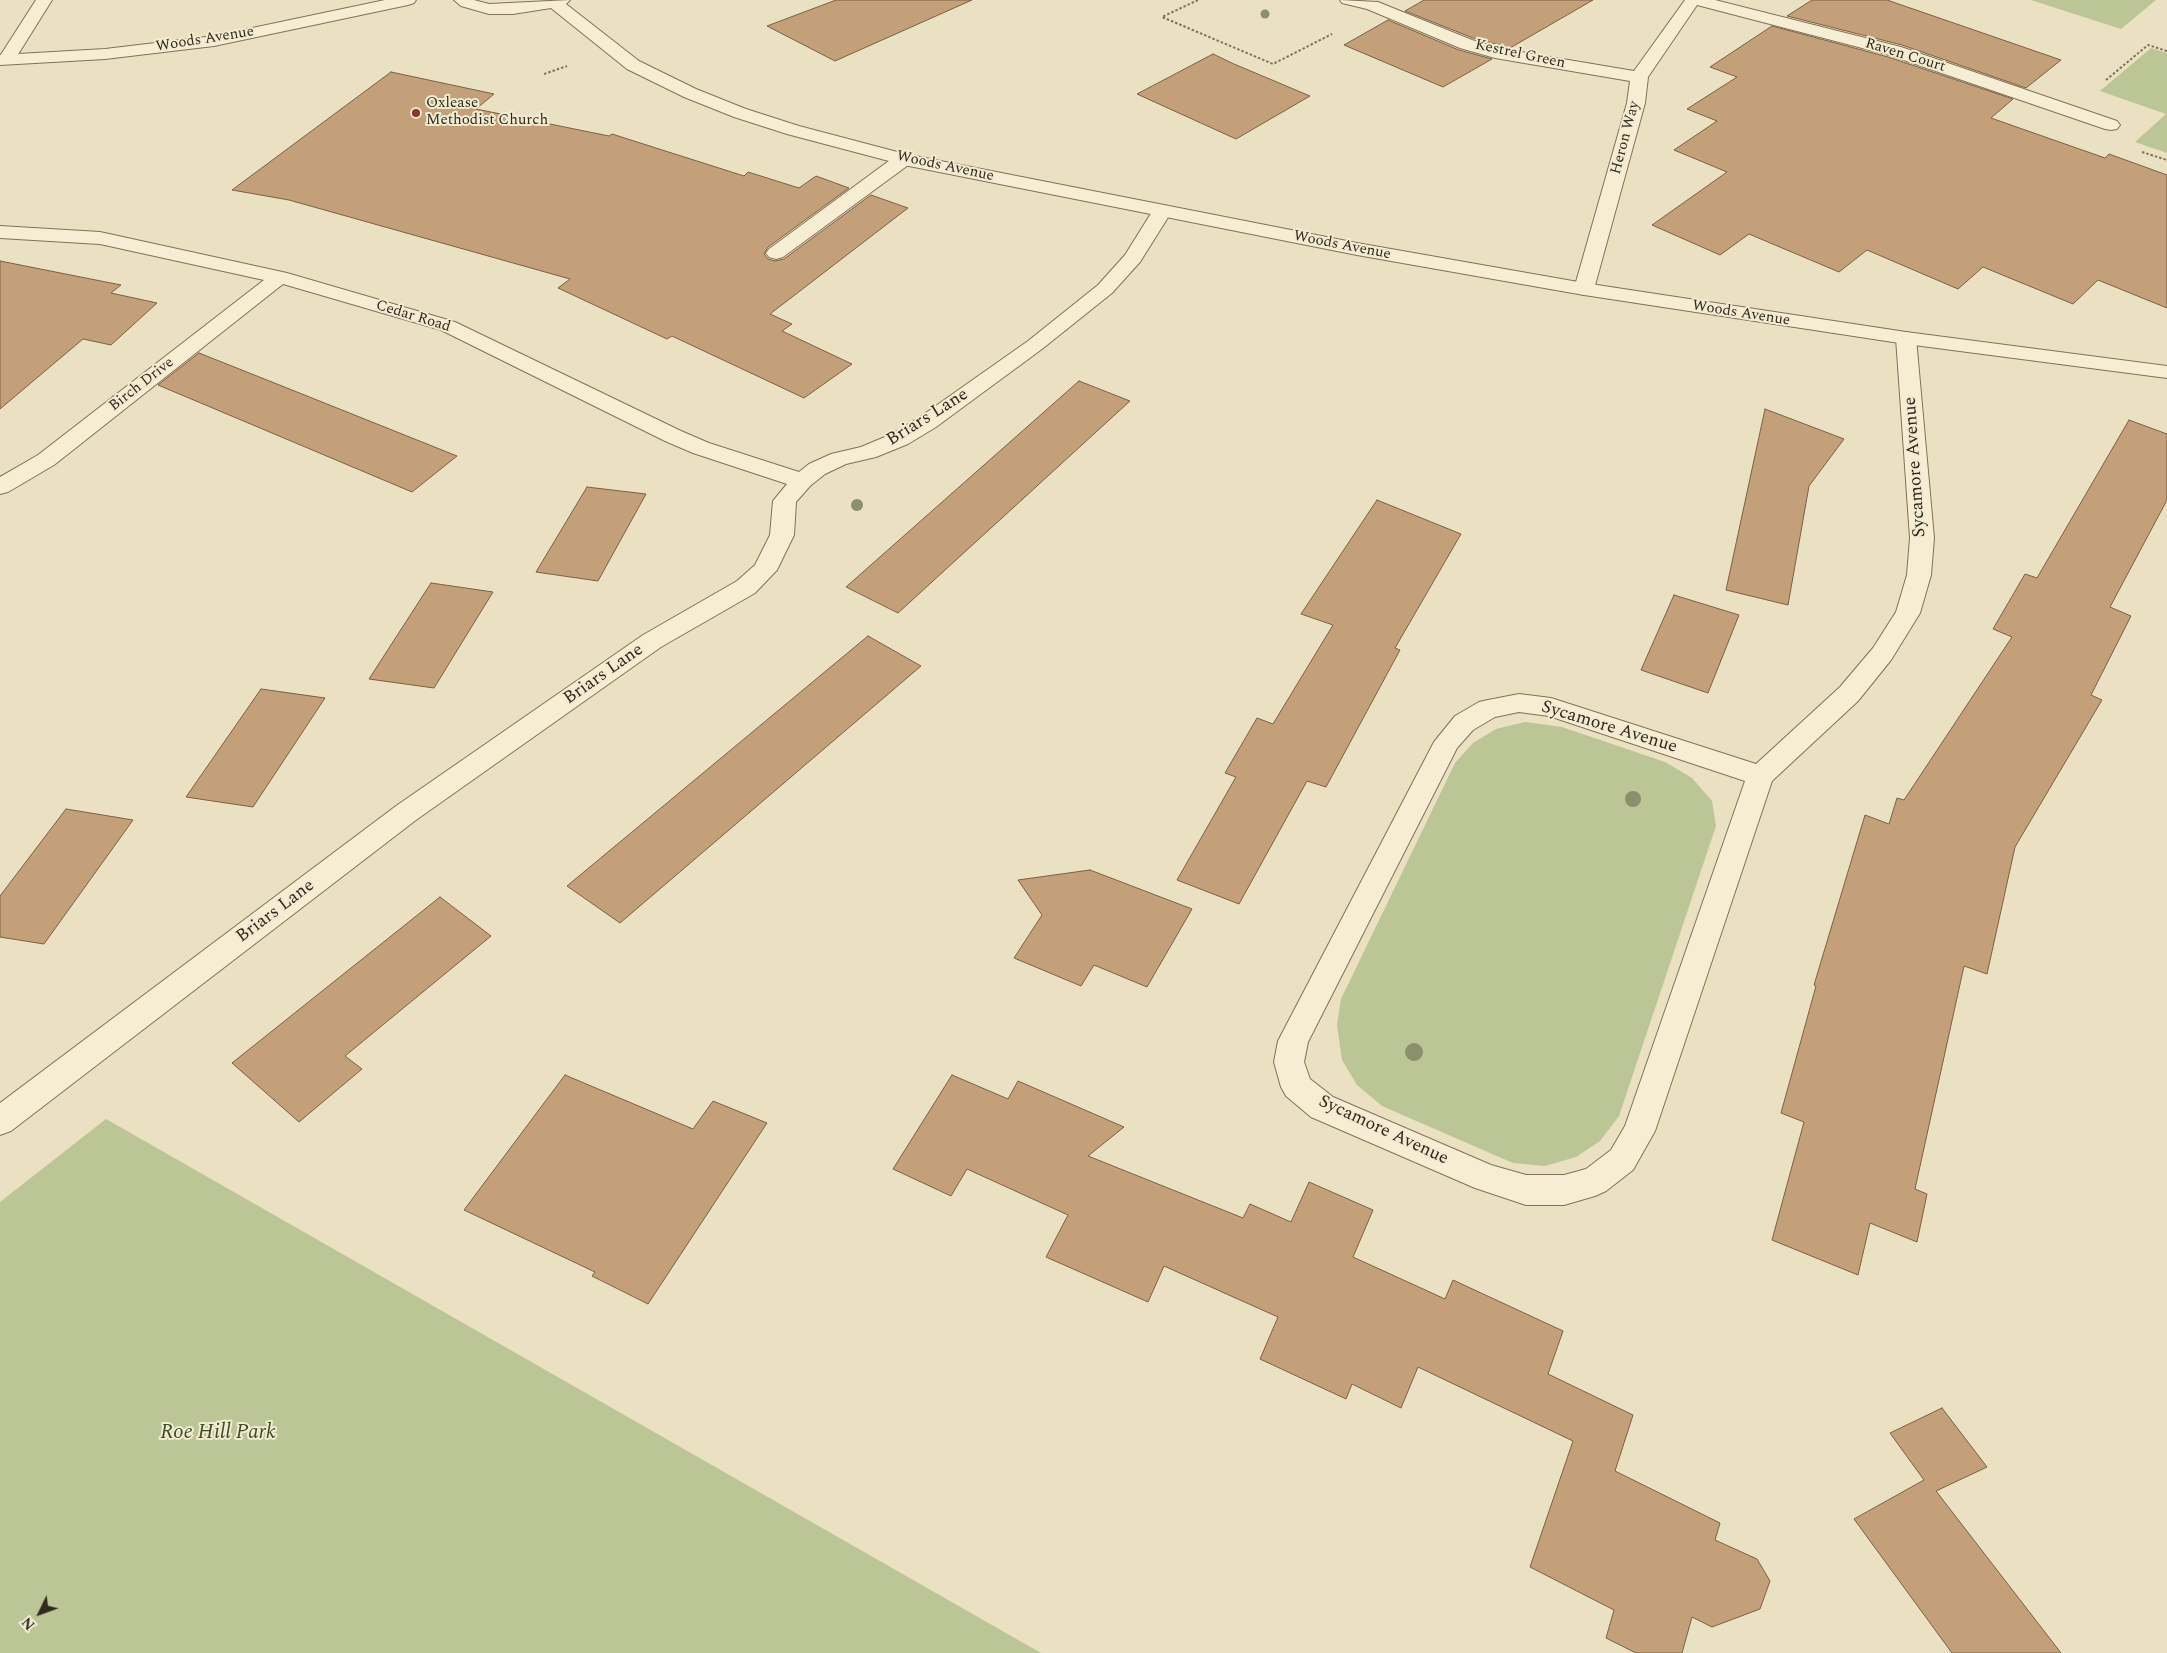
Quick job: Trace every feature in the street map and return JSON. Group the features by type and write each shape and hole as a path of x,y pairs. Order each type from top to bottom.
{"street":[{"path":"3,60 44,0"},
{"name":"Woods Avenue","path":"3,60 105,54 214,41 408,0"},
{"path":"462,0 489,9 513,10 558,2"},
{"name":"Kestrel Green","path":"1348,0 1372,5 1466,44 1501,54 1639,77"},
{"name":"Heron Way","path":"1584,289 1636,103 1639,77 1694,0"},
{"name":"Raven Court","path":"1694,0 1894,51 2111,125"},
{"name":"Woods Avenue","path":"558,2 633,65 690,93 740,113 793,130 904,159 1357,249 1584,289 1906,338 2167,372"},
{"path":"776,253 904,159"},
{"name":"Briars Lane","path":"0,1121 406,814 652,641 685,620 746,587 765,570 782,535 785,501 802,481 817,470 839,459 868,452 900,439 928,422 1035,345 1105,289 1133,258 1162,211"},
{"name":"Cedar Road","path":"0,232 100,238 280,277 448,326 680,439 701,448 802,481"},
{"name":"Birch Drive","path":"0,488 46,460 280,277"},
{"name":"Sycamore Avenue","path":"1760,776 1551,707 1519,703 1488,709 1464,723 1447,742 1293,1041 1289,1062 1297,1087 1322,1106 1486,1178 1526,1190 1564,1190 1595,1182 1622,1160 1639,1131 1760,776 1849,694 1882,654 1908,613 1919,575 1922,538 1906,338"}],"path":[{"path":"1198,0 1162,17 1273,64 1383,9"},
{"path":"2103,83 2148,45 2167,51"},
{"path":"544,74 568,66"}],"green space":[{"path":"2031,0 2156,0 2121,29"},
{"path":"2151,48 2167,53 2167,153 2135,142 2166,114 2100,91"},
{"path":"1525,722 1562,727 1665,762 1692,778 1712,801 1716,826 1619,1116 1600,1141 1576,1157 1545,1166 1513,1163 1382,1106 1357,1085 1342,1060 1337,1025 1341,999 1455,763 1473,743 1496,729"},
{"name":"Roe Hill Park","path":"106,1119 1041,1653 0,1653 0,1202"}],"building":[{"path":"836,0 972,0 835,61 767,26"},
{"path":"1424,0 1593,0 1510,48 1473,38 1405,11"},
{"path":"1812,0 1887,0 2061,60 2026,88 1902,45 1787,16"},
{"path":"1388,20 1459,50 1492,59 1443,87 1344,45"},
{"path":"1772,26 1888,57 2013,99 1991,118 2105,158 2109,154 2167,175 2167,308 2098,280 2073,304 1983,267 1958,289 1867,250 1839,272 1749,234 1720,255 1652,225 1727,172 1674,150 1717,121 1687,109 1737,77 1710,67"},
{"path":"1213,54 1310,96 1236,139 1137,94"},
{"path":"391,72 494,94 476,109 609,136 612,134 744,176 748,172 799,188 816,176 849,188 768,247 764,254 768,259 775,261 784,259 871,195 908,208 770,314 792,324 782,331 852,364 804,398 672,336 667,339 558,288 570,279 289,200 232,190"},
{"path":"0,261 121,285 111,293 157,303 111,345 83,339 0,409"},
{"path":"199,353 457,456 412,492 158,385"},
{"path":"1079,381 1130,401 898,613 846,587"},
{"path":"1765,409 1844,439 1809,486 1788,605 1726,590"},
{"path":"2129,420 2167,434 2167,500 2110,607 2131,616 2091,695 2102,700 2015,847 1987,974 1964,966 1915,1189 1927,1194 1917,1242 1870,1223 1858,1275 1772,1240 1804,1122 1781,1113 1816,986 1814,985 1865,815 1889,824 1897,798 1904,800 2012,637 1993,629 2025,574 2037,578"},
{"path":"587,487 646,494 598,581 536,572"},
{"path":"1377,500 1461,534 1395,648 1400,650 1326,787 1307,781 1239,904 1177,880 1236,777 1225,773 1257,718 1273,724 1333,625 1301,614"},
{"path":"431,583 493,592 434,688 369,679"},
{"path":"1674,595 1739,615 1708,693 1641,670"},
{"path":"868,636 921,666 620,923 567,886"},
{"path":"261,689 325,698 253,807 186,797"},
{"path":"66,809 133,820 44,944 0,937 0,896"},
{"path":"1090,870 1192,909 1147,987 1094,965 1081,986 1014,958 1042,915 1018,880"},
{"path":"440,897 491,936 345,1056 362,1069 299,1122 232,1063"},
{"path":"565,1075 693,1129 713,1101 767,1123 648,1304 592,1276 595,1272 464,1210"},
{"path":"952,1075 1008,1099 1018,1081 1124,1127 1088,1156 1243,1218 1250,1204 1291,1222 1309,1182 1373,1210 1353,1257 1445,1299 1453,1280 1563,1331 1548,1374 1633,1415 1615,1471 1720,1523 1715,1540 1757,1559 1770,1581 1760,1609 1712,1627 1692,1617 1682,1653 1636,1653 1606,1638 1614,1610 1530,1567 1573,1441 1418,1367 1401,1408 1352,1384 1346,1399 1260,1359 1278,1317 1164,1266 1148,1302 1046,1257 1068,1215 967,1169 951,1196 893,1169"},
{"path":"1942,1408 1987,1467 1936,1491 2061,1653 1952,1653 1854,1519 1924,1480 1890,1433"}],"place":[{"name":"Oxlease Methodist Church","path":"416,113"}]}
